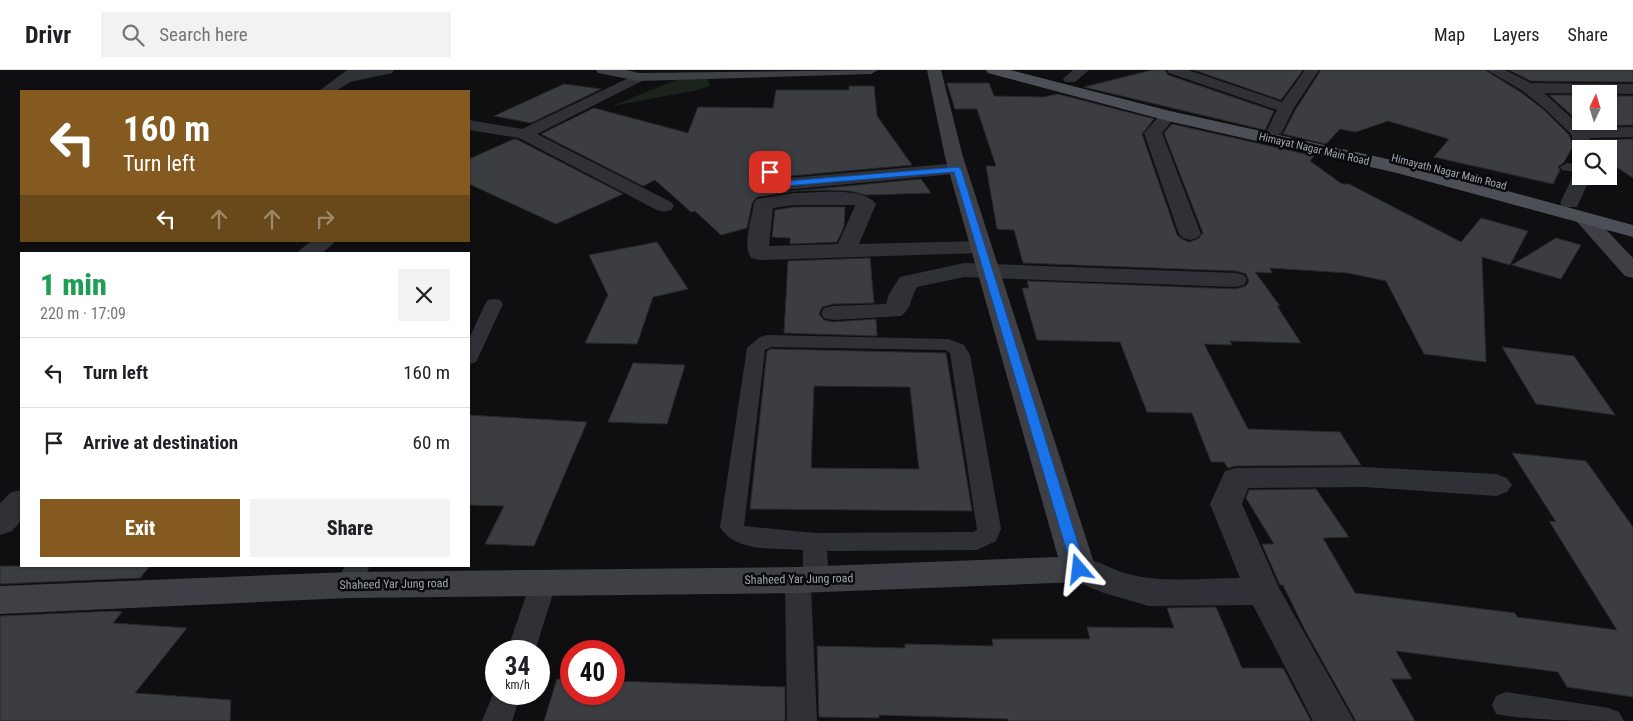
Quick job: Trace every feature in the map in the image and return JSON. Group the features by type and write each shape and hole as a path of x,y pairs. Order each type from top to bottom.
{"main road":[{"name":"Himayat Nagar Main Road","path":"993,70 1168,116 1401,168 1633,231"},
{"name":"Himayath Nagar Main Road","path":"1031,70 1076,75 1159,104 1493,182 1633,220"}],"street":[{"path":"327,90 351,74 387,70"},
{"path":"603,70 639,78 871,70"},
{"path":"934,70 958,169 1079,569 1116,584 1149,592 1263,591"},
{"path":"1174,70 1286,108"},
{"path":"1275,130 1286,108 1312,70"},
{"path":"1494,70 1528,88 1580,140"},
{"path":"1600,75 1627,89"},
{"path":"524,134 639,78"},
{"path":"1528,88 1627,89"},
{"path":"1168,116 1152,134 1190,234"},
{"path":"470,125 524,134 664,206"},
{"path":"1587,140 1633,132"},
{"path":"770,172 785,184 958,169"},
{"path":"1570,203 1573,185"},
{"path":"846,250 866,204 858,198 794,199 764,203 758,244 759,253 981,247"},
{"path":"1585,218 1633,271"},
{"path":"833,313 892,311 899,306 901,294 908,282 964,270 1236,280"},
{"path":"1334,721 1263,591 1226,504 1236,478 1364,477 1496,485"},
{"path":"0,523 20,503"},
{"name":"Shaheed Yar Jung road","path":"0,600 353,576 544,581 807,580 1079,569"}],"lane":[{"path":"470,356 494,304"},
{"path":"767,341 948,345 956,349 961,355 963,365 989,529 987,535 977,541 815,542 746,536 736,532 732,527 756,348 767,341"},
{"path":"802,721 807,580 815,542"},
{"path":"525,640 544,581"},
{"path":"497,721 502,705"},
{"path":"1506,705 1609,721"}],"shaded area":[{"path":"707,77 710,86 698,90 612,106 676,80"}],"building":[{"path":"1152,70 1165,70 1168,75 1274,111 1265,130 1084,87"},
{"path":"1194,70 1303,70 1281,100"},
{"path":"1321,70 1485,70 1522,93 1544,110 1569,135 1572,148 1564,162 1558,167 1560,170 1553,184 1434,157 1449,139 1388,121 1356,132 1340,129 1326,144 1283,134 1296,109"},
{"path":"1509,70 1633,70 1633,82 1531,81"},
{"path":"947,83 989,83 994,96 1044,97 1058,94 1154,119 1142,134 1177,235 1189,242 1198,239 1203,233 1164,133 1172,124 1314,156 1310,161 1342,184 1349,184 1461,242 1481,218 1528,231 1510,265 1482,257 1486,362 1424,354 1386,281 1348,273 1270,268 1272,273 1255,272 1280,306 1277,306 1301,343 1230,341 1232,345 1204,344 1248,429 1340,432 1361,465 1236,466 1228,468 1224,462 1211,462 1192,413 1147,412 1120,342 1037,340 1022,288 1029,288 1027,281 1236,289 1246,286 1249,281 1246,274 1236,271 1023,263 1014,230 997,229 986,166 996,166 977,109 955,109"},
{"path":"564,84 601,89 531,123 494,116"},
{"path":"849,86 874,86 877,116 912,165 790,176 777,168 766,165 760,167 759,173 777,189 784,192 793,191 757,197 752,203 747,228 721,235 695,211 691,212 655,180 643,186 541,134 594,108 688,133 698,107 773,108 776,90 849,90"},
{"path":"1549,95 1572,95 1572,115"},
{"path":"1618,96 1633,96 1633,125 1618,125"},
{"path":"514,139 623,194 556,224 470,184 470,159"},
{"path":"1633,139 1633,178 1617,167 1617,140 1591,140"},
{"path":"921,179 931,193 866,195 850,191 795,191"},
{"path":"794,207 845,207 844,226 837,242 790,244 790,238 772,237 775,210"},
{"path":"1556,238 1581,245 1561,279 1512,265"},
{"path":"657,242 688,289 653,297 637,344 585,343 608,295 589,255"},
{"path":"870,258 874,303 833,304 822,307 819,314 824,320 833,322 876,319 877,336 784,333 788,261"},
{"path":"1502,347 1574,356 1615,415 1536,404"},
{"path":"771,349 946,353 972,511 750,509 767,351","holes":["814,386 910,387 919,469 811,468"]},
{"path":"633,363 685,365 667,424 608,422"},
{"path":"470,415 587,422 534,546 485,544 504,506 470,505"},
{"path":"1512,453 1586,461 1633,527 1633,697 1567,687 1558,672 1396,651 1412,679 1391,679 1415,721 1356,721 1305,630 1283,585 1280,585 1262,544 1274,544 1246,498 1249,490 1316,489 1349,537 1323,538 1355,593 1515,613 1517,617 1617,630 1549,521 1556,522"},
{"path":"0,566 149,567 140,578 0,584"},
{"path":"1216,607 1242,668 1283,668 1311,721 1008,721 1008,719 879,715 879,718 819,717 817,646 905,648 905,644 993,646 992,639 1090,639 1087,627 1174,628 1167,608"},
{"path":"122,612 113,623 187,628 135,693 231,700 230,721 0,721 0,616"},
{"path":"557,679 560,679 560,705 625,705 625,681 785,687 785,721 544,721"}],"route":[{"path":"770,172 785,184 958,169 1079,569"}]}
